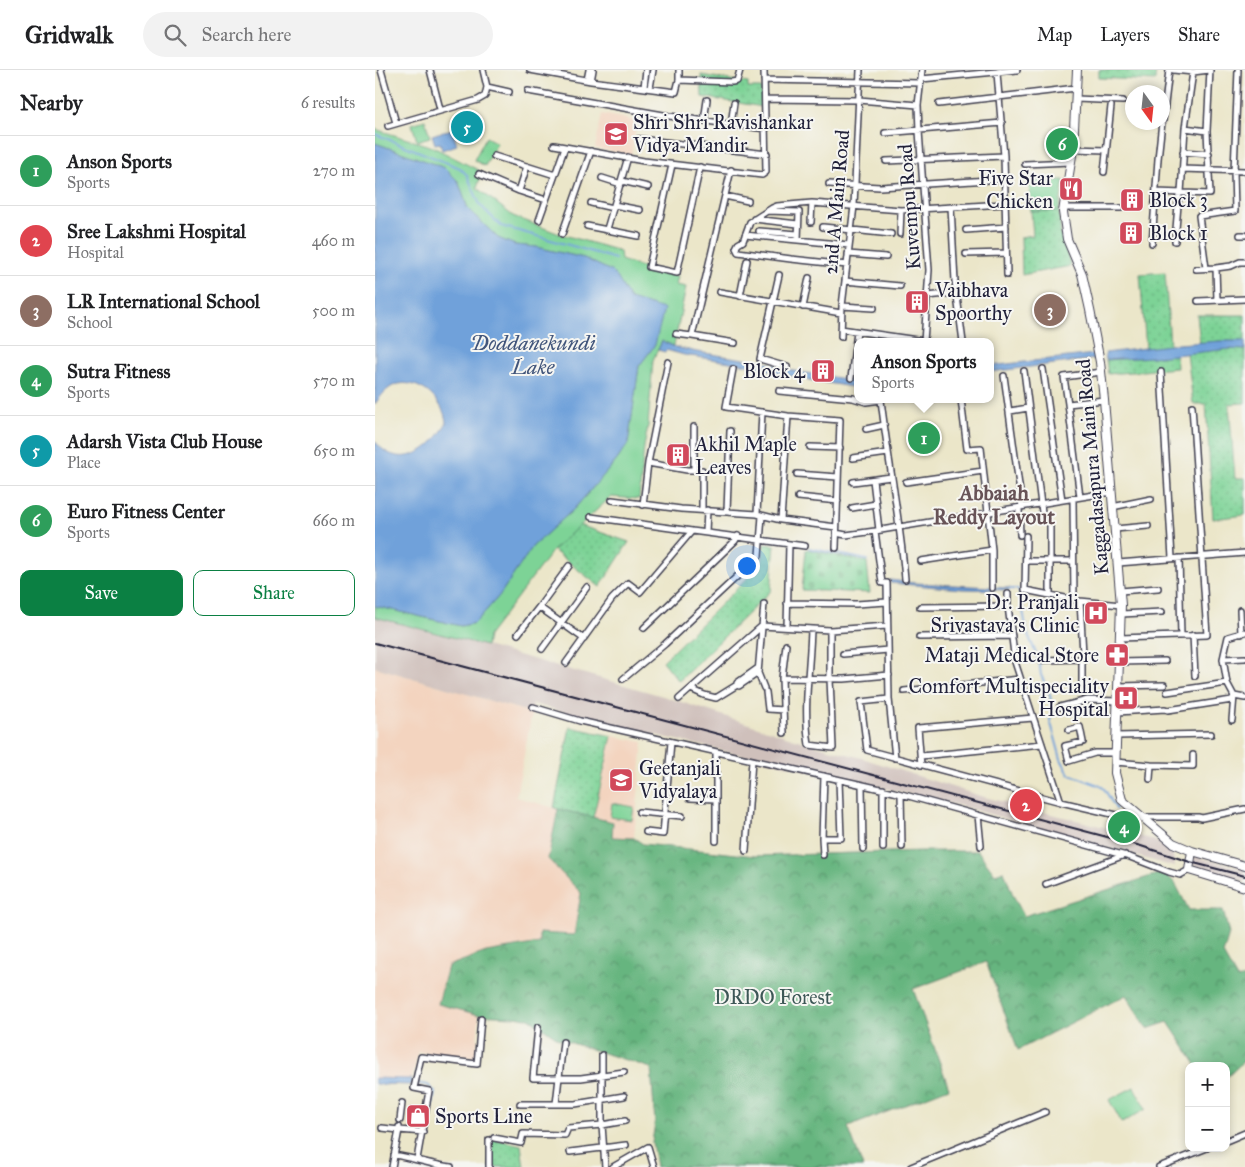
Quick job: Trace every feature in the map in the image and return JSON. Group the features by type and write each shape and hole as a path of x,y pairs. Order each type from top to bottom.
{"main road":[{"name":"Kaggadasapura Main Road","path":"1077,70 1073,149 1069,162 1063,208 1067,239 1082,274 1100,362 1104,400 1121,605 1115,773 1122,800 1173,843 1192,851 1245,866"},
{"path":"1192,851 1189,870 1245,887"}],"street":[{"path":"381,70 396,123"},
{"path":"430,70 440,109"},
{"path":"388,126 440,109 478,100 485,96 487,87 483,70"},
{"path":"531,70 676,92 679,70"},
{"path":"589,70 589,80"},
{"path":"589,80 593,70"},
{"path":"646,70 647,87"},
{"path":"647,87 653,70"},
{"path":"679,80 732,82 737,81 740,70"},
{"path":"554,145 672,165 762,174 766,172 767,154 764,70"},
{"name":"2nd A Main Road","path":"841,337 841,313 854,206 860,70"},
{"name":"Kuvempu Road","path":"923,70 918,105 929,270 924,338"},
{"path":"764,80 921,81 1017,70"},
{"path":"1167,85 1169,70"},
{"path":"1156,192 1210,194 1207,131 1209,70 1193,72 1173,70"},
{"path":"1206,268 1199,216 1235,211 1234,171 1238,70"},
{"path":"1175,242 1185,128 1193,72"},
{"path":"997,73 1004,156 1007,275"},
{"path":"487,87 509,92"},
{"path":"939,104 1076,88"},
{"path":"528,92 704,121 767,129"},
{"path":"765,99 859,100 918,105"},
{"path":"1076,99 1123,101"},
{"path":"704,121 707,100"},
{"path":"731,125 735,103"},
{"path":"1104,172 1111,106"},
{"path":"885,134 1002,123"},
{"path":"1185,128 1207,131"},
{"path":"1152,242 1157,159 1161,130"},
{"path":"639,139 767,154"},
{"path":"539,220 565,147"},
{"path":"1073,149 1106,150"},
{"path":"562,234 591,151"},
{"path":"1183,152 1209,154"},
{"path":"494,156 555,174"},
{"path":"886,161 1004,156"},
{"path":"607,230 628,157"},
{"path":"1025,164 1069,162"},
{"path":"672,165 649,267 677,273 700,167"},
{"path":"519,191 527,166"},
{"path":"692,336 731,170"},
{"path":"1182,170 1245,172"},
{"path":"479,174 546,200"},
{"path":"602,178 648,188"},
{"path":"829,184 880,187 1005,179"},
{"path":"725,196 748,201"},
{"path":"847,264 738,252 737,248 738,244 743,241 750,222 777,206 812,203 901,210 1005,204"},
{"path":"811,222 812,203"},
{"path":"591,204 640,210"},
{"path":"951,207 953,257 963,338"},
{"path":"1063,208 1121,208"},
{"path":"900,234 901,210"},
{"path":"767,211 799,212 799,240"},
{"path":"754,219 799,224"},
{"path":"587,226 637,236"},
{"path":"823,228 891,234"},
{"path":"966,230 1006,228"},
{"path":"759,231 798,234"},
{"path":"746,232 849,245"},
{"path":"966,254 1005,253"},
{"path":"848,254 886,257"},
{"path":"740,296 747,261"},
{"path":"1195,269 1231,266 1245,262"},
{"path":"1216,268 1217,300"},
{"path":"779,275 760,358 787,367"},
{"path":"803,307 809,278"},
{"path":"845,280 900,286"},
{"path":"720,292 841,313"},
{"path":"927,296 957,293"},
{"path":"1198,301 1245,299"},
{"path":"842,306 874,308"},
{"path":"841,329 899,338"},
{"path":"856,338 857,332"},
{"path":"676,334 735,343"},
{"path":"851,378 854,355"},
{"path":"643,505 648,463 668,362"},
{"path":"733,368 726,407 787,416 840,420"},
{"path":"1043,369 1062,500"},
{"path":"1024,371 1043,520"},
{"path":"1080,498 1064,377 1101,372"},
{"path":"1161,372 1173,558"},
{"path":"1005,376 1026,561 1025,590 1077,601 1121,605"},
{"path":"779,391 831,395 854,400"},
{"path":"1068,404 1104,400"},
{"path":"881,403 905,579"},
{"path":"961,403 967,450 981,448 992,550 992,588"},
{"path":"1121,638 1207,634 1192,406"},
{"path":"1010,411 1028,408"},
{"path":"623,679 665,644 759,556 761,539 763,412"},
{"path":"836,548 840,413"},
{"path":"781,520 787,416"},
{"path":"866,429 884,425"},
{"path":"694,470 695,427"},
{"path":"727,511 730,431"},
{"path":"810,446 839,448"},
{"path":"853,458 888,453"},
{"path":"648,463 702,470 706,532"},
{"path":"906,482 983,471"},
{"path":"797,474 838,476"},
{"path":"853,482 891,476"},
{"path":"873,480 882,583 887,583 889,699 895,758"},
{"path":"836,533 846,535 1111,492"},
{"path":"798,497 838,501"},
{"path":"1112,507 1151,498"},
{"path":"1073,499 1075,549 1073,562 1083,654 1082,694"},
{"path":"612,500 681,510 727,511 781,520 836,526"},
{"path":"852,508 876,504"},
{"path":"591,517 805,546"},
{"path":"1049,594 1050,526"},
{"path":"1115,529 1148,526"},
{"path":"566,663 612,599 629,583 640,592 692,531"},
{"path":"644,628 738,536"},
{"path":"787,627 789,544"},
{"path":"921,562 992,550"},
{"path":"1118,562 1245,553"},
{"path":"1179,558 1181,636"},
{"path":"1026,561 1073,562"},
{"path":"518,634 569,566"},
{"path":"542,649 587,587"},
{"path":"1120,591 1158,588"},
{"path":"1008,594 1015,662 1061,802"},
{"path":"787,602 856,604 887,602"},
{"path":"764,604 758,670 765,690 767,709 783,710"},
{"path":"920,608 1009,606"},
{"path":"539,607 584,639"},
{"path":"1232,720 1234,696 1227,683 1223,659 1228,637 1243,633 1240,610"},
{"path":"1121,614 1162,612"},
{"path":"679,699 762,626 831,630 887,626"},
{"path":"811,629 807,678 807,729 809,745 833,748 830,679 831,630"},
{"path":"1193,635 1195,676"},
{"path":"919,637 1011,636"},
{"path":"784,733 783,678 786,645"},
{"path":"843,654 888,650"},
{"path":"1223,659 1245,658"},
{"path":"1041,660 1082,659"},
{"path":"1119,662 1165,660"},
{"path":"691,689 716,698 737,685 739,686 758,670"},
{"path":"783,678 830,679 889,676"},
{"path":"904,691 1021,679"},
{"path":"1167,692 1227,683"},
{"path":"1119,686 1164,685"},
{"path":"1234,696 1245,698"},
{"path":"1118,712 1168,710 1232,700 1234,696"},
{"path":"889,699 861,702 867,750 1061,802 1125,817 1202,818 1245,809"},
{"path":"1061,707 1088,700 1118,702"},
{"path":"533,707 580,721 901,794 1125,855 1180,875 1189,870"},
{"path":"921,765 918,728 1033,718"},
{"path":"1069,730 1080,727 1083,742 1065,746 1069,761 1095,753 1151,765 1193,766 1193,755"},
{"path":"1117,736 1211,734"},
{"path":"646,832 663,834 671,742"},
{"path":"921,756 1041,744"},
{"path":"716,752 716,841"},
{"path":"746,851 752,760"},
{"path":"1150,779 1151,765"},
{"path":"691,772 716,775"},
{"path":"823,855 824,776"},
{"path":"822,838 841,838 839,780"},
{"path":"862,785 863,849"},
{"path":"883,790 883,848"},
{"path":"901,794 902,847"},
{"path":"690,798 716,799"},
{"path":"639,812 682,816"},
{"path":"978,815 981,846"},
{"path":"1046,884 1125,855"},
{"path":"420,1160 429,1090 414,1088 421,1058 477,1064 481,1019"},
{"path":"538,1027 533,1078 559,1079 601,1076 624,1072"},
{"path":"556,1104 563,1042"},
{"path":"602,1055 601,1100 605,1167"},
{"path":"520,1104 556,1104 624,1096"},
{"path":"400,1120 402,1103"},
{"path":"911,1167 1045,1112"},
{"path":"489,1167 492,1139 521,1143 523,1134 565,1136 569,1128 602,1126 625,1121"},
{"path":"382,1128 399,1128 423,1132"},
{"path":"392,1167 399,1128"},
{"path":"1230,1140 1245,1134"},
{"path":"570,1152 626,1145"},
{"path":"613,1167 648,1147 654,1167"},
{"path":"1159,1167 1197,1152"},
{"path":"394,1155 420,1160 435,1166 451,1167"}],"shaded area":[{"name":"Shri Shri Ravishankar Vidya Mandir","path":"602,114 637,121 631,156 595,148"},
{"path":"375,617 663,696 980,796 1151,839 1172,850 1175,867 961,806 634,730 533,704 532,713 375,667"},
{"path":"375,667 532,713 516,797 558,809 548,859 581,892 574,935 540,933 539,943 486,952 438,1004 479,1015 476,1058 418,1052 412,1079 375,1078"},
{"name":"Geetanjali Vidyalaya","path":"612,736 643,742 634,838 612,837 593,818"},
{"path":"1194,856 1245,869 1245,882 1193,867"}],"green space":[{"path":"1099,70 1156,70 1155,81 1099,78"},
{"path":"701,75 748,83 748,88 761,88 763,107 702,97"},
{"path":"425,120 430,137 417,141 412,124"},
{"path":"375,129 433,147 482,172 477,188 513,216 557,233 620,251 621,260 678,276 676,285 686,287 674,346 662,341 653,360 648,426 639,499 611,497 553,550 488,636 486,646 375,617 375,606 461,626 475,623 499,596 533,546 574,509 617,460 628,444 639,366 655,345 617,277 611,271 584,258 536,247 515,245 498,238 468,209 458,181 445,168 375,143"},
{"path":"486,137 497,143 485,166 474,160"},
{"path":"1064,180 1059,211 1031,211 1029,181"},
{"path":"1031,211 1059,211 1061,236 1071,266 1022,275 1021,237 1033,235"},
{"path":"1165,272 1170,345 1146,349 1140,274"},
{"path":"1197,315 1245,315 1245,341 1200,343"},
{"path":"1229,349 1245,350 1245,403 1229,404 1235,478 1245,478 1245,515 1213,519 1206,404 1193,404 1187,353"},
{"path":"1176,355 1177,368 1108,374 1106,360"},
{"path":"579,525 629,542 600,587 553,550"},
{"path":"764,544 775,545 771,591 679,681 663,661 762,564"},
{"path":"806,549 867,562 870,593 802,590"},
{"path":"570,727 612,736 593,818 554,808"},
{"path":"612,803 634,807 632,820 610,817"},
{"name":"DRDO Forest","path":"558,809 613,822 612,837 634,838 643,844 755,856 978,851 995,874 1004,871 1013,895 1024,916 1164,872 1175,883 1189,910 1223,910 1229,934 1223,954 1237,979 1245,977 1245,1060 1230,1074 1230,1062 1194,1062 1168,1022 1147,1029 1126,995 1018,1050 986,962 913,989 949,1088 848,1127 863,1167 656,1167 652,1142 655,1123 651,1068 559,1039 529,1018 479,1015 438,1004 448,966 486,952 539,943 539,933 574,935 581,893 548,859"},
{"path":"1134,1087 1146,1109 1122,1123 1109,1100"},
{"path":"490,1138 521,1145 524,1167 490,1167"}],"water":[{"path":"452,129 457,145 442,150 440,143 435,144 432,135"},
{"name":"Doddanekundi Lake","path":"375,143 445,168 458,181 468,209 498,238 515,245 536,247 584,258 611,271 617,277 630,299 664,309 655,345 639,366 628,444 617,460 574,509 533,546 499,596 475,623 461,626 375,606 375,441 384,450 394,455 414,454 433,442 446,423 441,407 435,399 429,393 413,384 404,383 392,386 375,404"},
{"path":"662,341 675,347 697,352 758,361 756,366 684,355 666,350 665,352 658,350"},
{"path":"1245,341 1245,350 1229,349 1106,360 1105,353 1178,344"},
{"path":"1094,354 1095,359 994,372 994,366"},
{"path":"759,360 794,371 854,380 854,387 803,379 757,367"},
{"path":"890,580 1010,588 1010,590 962,589 890,583"},
{"path":"375,1078 412,1079 412,1085 375,1084"}],"waterway":[{"path":"375,134 460,168 467,175 480,205 501,226 615,259"},
{"path":"809,548 867,560"},
{"path":"1009,589 1018,589 1020,595 1027,632 1039,661 1041,675 1050,695 1052,708 1050,720 1061,759 1069,774 1101,786 1116,809"},
{"path":"416,1083 428,1085 435,1092 423,1161"}],"railway":[{"path":"375,643 1141,846 1190,862 1245,876"}],"place":[{"name":"Adarsh Vista Club House","path":"467,127"},
{"name":"Shri Shri Ravishankar Vidya Mandir","path":"616,134"},
{"name":"Euro Fitness Center","path":"1062,144"},
{"name":"Five Star Chicken","path":"1071,189"},
{"name":"Block 3","path":"1132,200"},
{"name":"Block 1","path":"1131,233"},
{"name":"Vaibhava Spoorthy","path":"917,302"},
{"name":"LR International School","path":"1050,310"},
{"name":"Block 4","path":"823,371"},
{"name":"Anson Sports","path":"924,438"},
{"name":"Akhil Maple Leaves","path":"678,455"},
{"name":"Dr. Pranjali Srivastava's Clinic","path":"1096,613"},
{"name":"Mataji Medical Store","path":"1117,655"},
{"name":"Comfort Multispeciality Hospital","path":"1126,698"},
{"name":"Geetanjali Vidyalaya","path":"621,780"},
{"name":"Sree Lakshmi Hospital","path":"1026,805"},
{"name":"Sutra Fitness","path":"1124,827"},
{"name":"Sports Line","path":"418,1116"}],"district":[{"name":"Abbaiah Reddy Layout","path":"994,505"}]}
